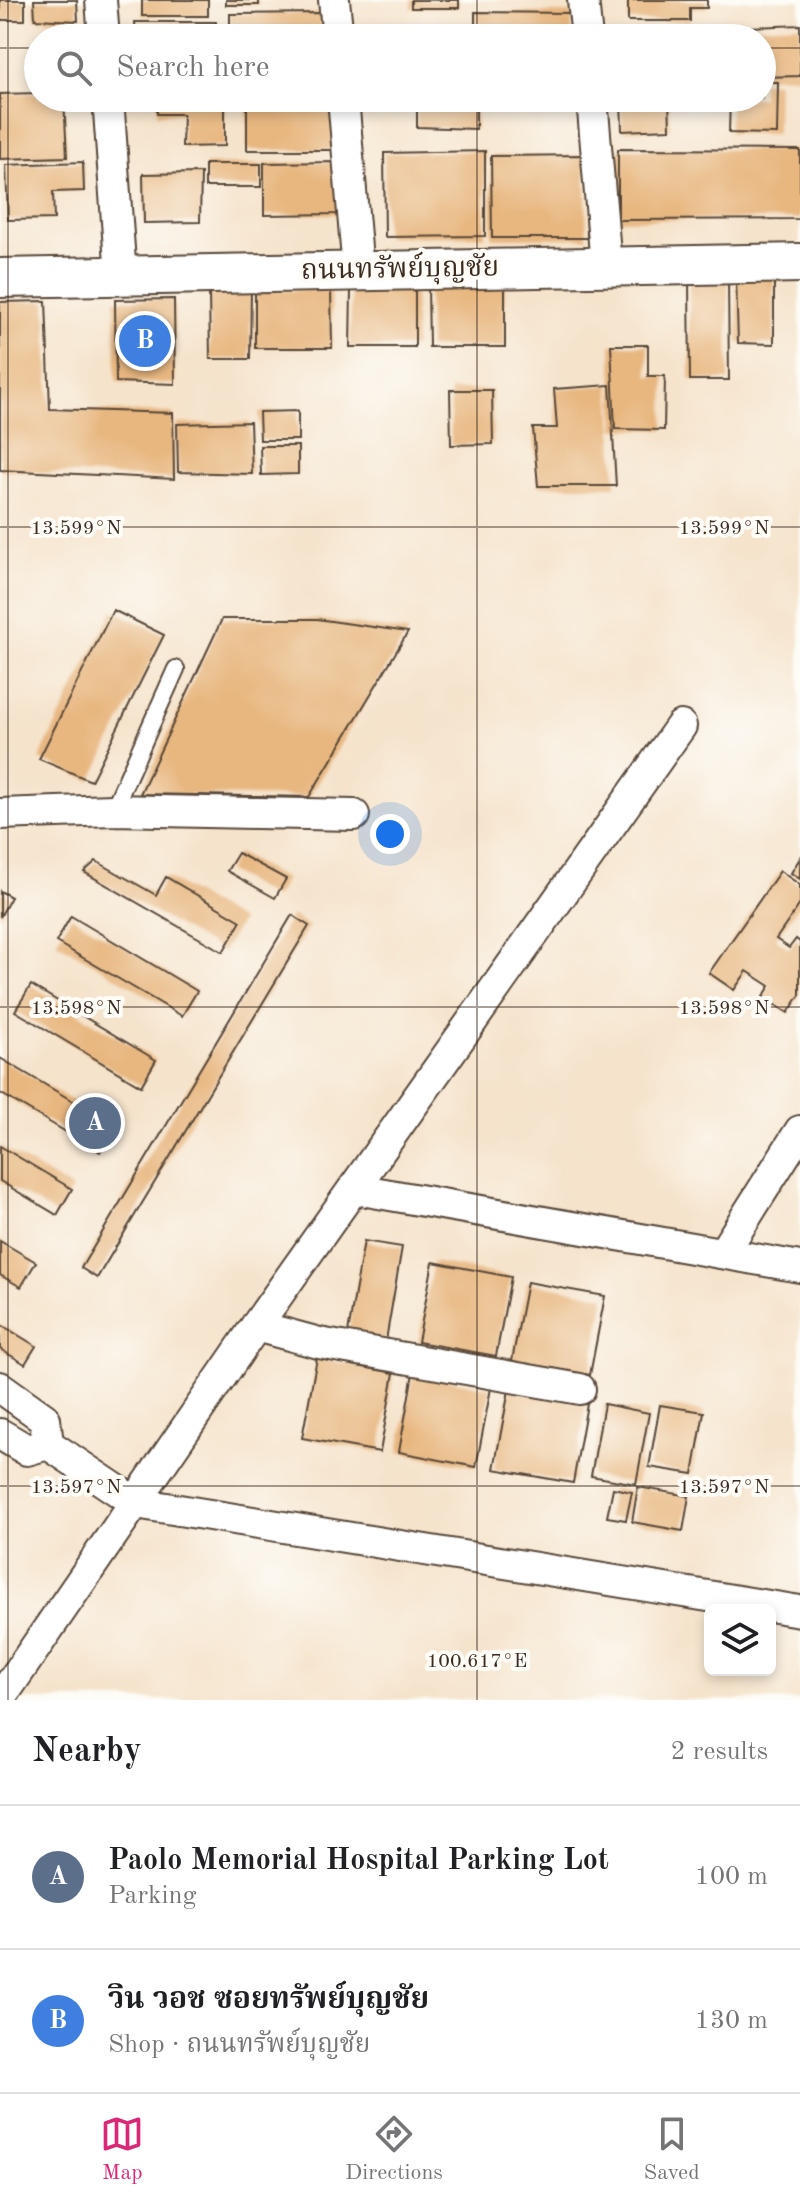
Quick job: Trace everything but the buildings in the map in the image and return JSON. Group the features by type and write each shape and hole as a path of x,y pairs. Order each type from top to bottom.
{"street":[{"path":"101,0 103,24"},
{"path":"334,0 337,24"},
{"path":"583,0 586,24"},
{"path":"109,112 121,276"},
{"path":"344,112 358,271"},
{"path":"593,112 606,266"},
{"name":"ถนนทรัพย์บุญชัย","path":"0,278 800,263"},
{"path":"0,1699 256,1326 356,1189 681,726"},
{"path":"0,814 113,810 354,815"},
{"path":"723,1253 800,1131"},
{"path":"356,1189 800,1267"},
{"path":"256,1326 319,1343 580,1389"},
{"path":"0,1387 45,1419 48,1444 136,1503 800,1611"},
{"path":"0,1434 27,1450 48,1444"}],"lane":[{"path":"113,810 176,669"}],"place":[{"name":"วิน วอช ซอยทรัพย์บุญชัย","path":"145,341"},
{"name":"Paolo Memorial Hospital Parking Lot","path":"95,1123"}]}
